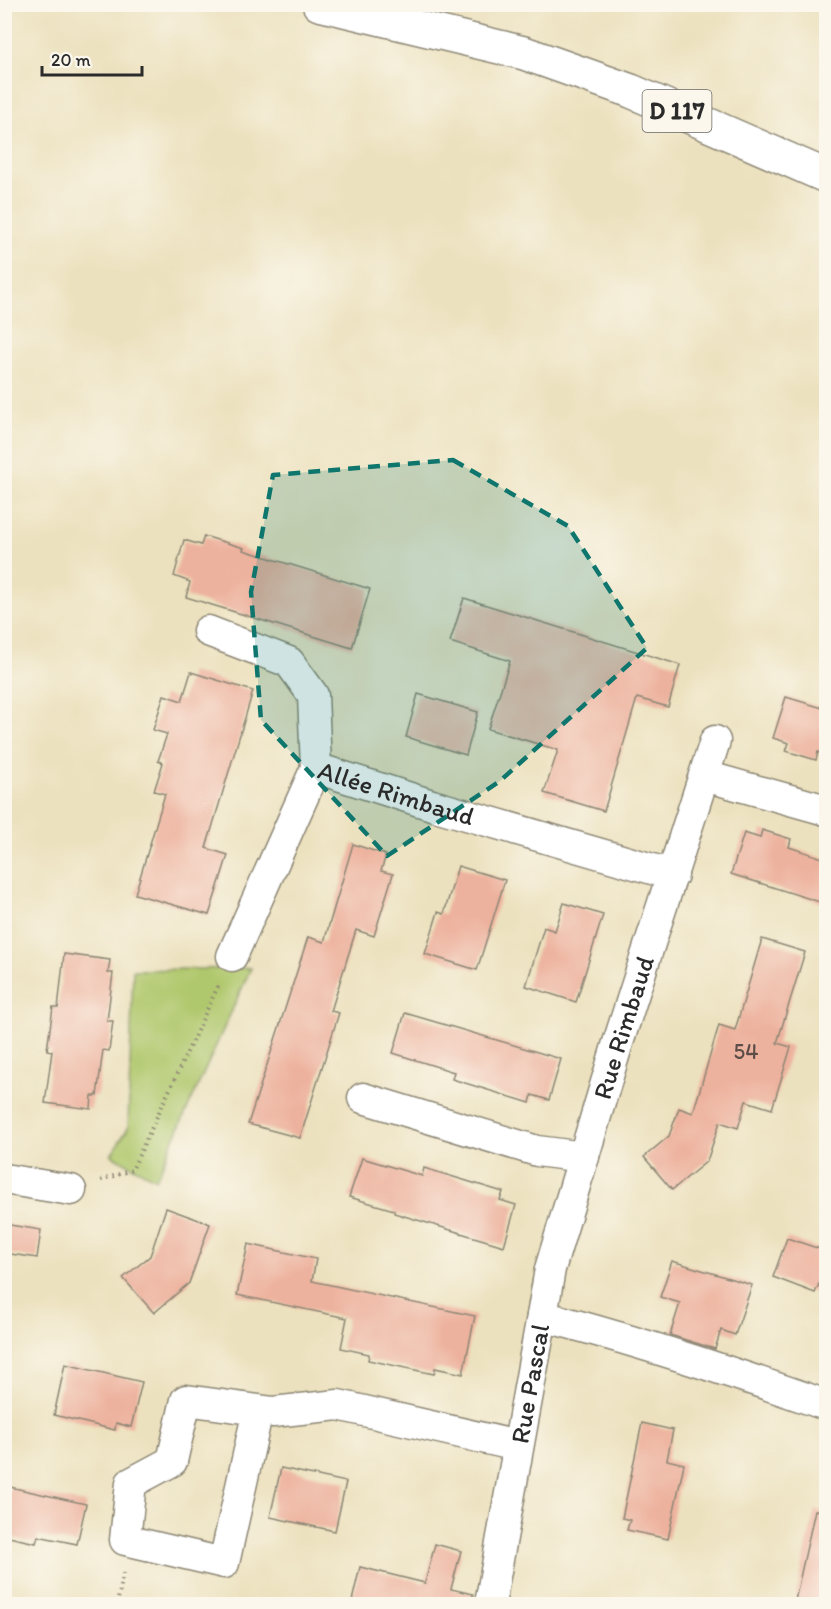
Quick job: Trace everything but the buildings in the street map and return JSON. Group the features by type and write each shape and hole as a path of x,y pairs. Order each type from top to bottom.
{"main road":[{"name":"D 117","path":"319,4 524,53 631,92 826,176"}],"street":[{"path":"208,631 289,662 313,695 316,768"},
{"name":"Rue Rimbaud","path":"542,1316 550,1269 617,1046 716,741"},
{"name":"Allée Rimbaud","path":"232,956 316,768 432,805 673,875"},
{"path":"705,776 826,810"},
{"path":"363,1098 537,1151 584,1157"},
{"path":"4,1179 71,1190"},
{"name":"Rue Pascal","path":"490,1605 542,1316 636,1341 725,1369 826,1405"},
{"path":"258,1410 224,1563 125,1540 131,1483 172,1461 186,1400 273,1412 338,1405 518,1446"}],"path":[{"path":"71,1190 132,1170 232,956"}],"highlighted area":[{"path":"453,460 568,526 647,648 500,781 387,856 261,720 251,592 273,475"}],"green space":[{"path":"251,968 156,1179 111,1155 128,1128 133,970"}]}
